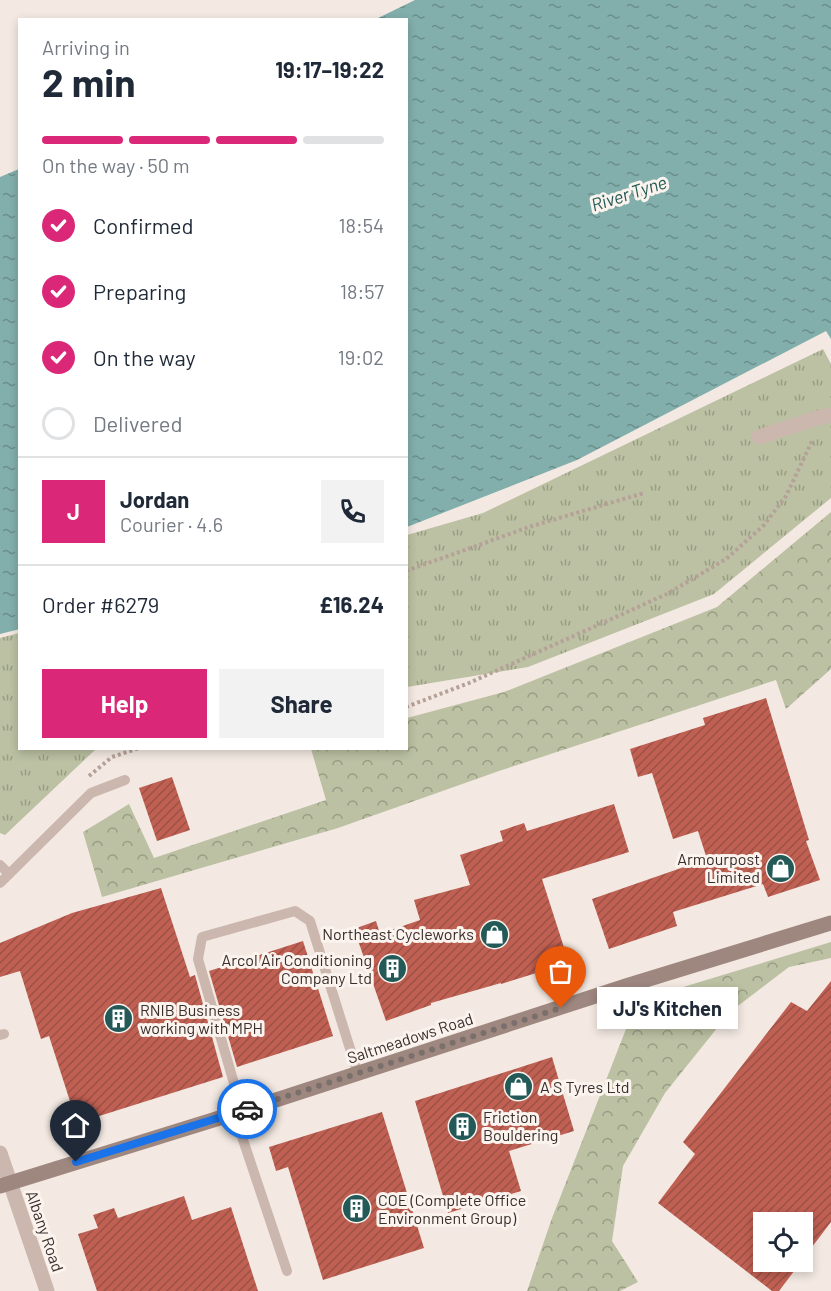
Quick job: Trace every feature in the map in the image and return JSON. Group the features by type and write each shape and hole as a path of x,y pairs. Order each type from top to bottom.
{"street":[{"path":"759,437 824,417"},
{"name":"Saltmeadows Road","path":"5,1185 358,1074 626,986 831,923"},
{"name":"Albany Road","path":"0,1153 5,1185 47,1291"}],"lane":[{"path":"0,883 92,793 125,780"},
{"path":"0,865 9,874"},
{"path":"287,1271 238,1112 198,959 202,937 295,911 310,921 358,1074"}],"path":[{"path":"408,706 469,683 667,594 726,559 764,525 786,496 824,417"},
{"path":"408,569 532,526 644,493"}],"green space":[{"path":"823,349 831,364 831,498 714,594 528,667 408,687 408,535 483,513"},
{"path":"831,512 831,669 786,709 776,680 499,771 338,828 102,897 83,832 129,804 154,858 326,800 311,750 408,750 408,718 504,692 717,607"},
{"path":"18,633 18,750 95,750 5,835 0,833 0,638"},
{"path":"831,942 831,958 789,967 730,1012 665,1093 623,1166 612,1241 638,1282 620,1291 527,1291 552,1218 637,1001"}],"water":[{"name":"River Tyne","path":"415,0 831,0 831,339 826,331 577,460 408,527 408,18 378,18"},
{"path":"18,169 18,630 0,634 0,177"}],"building":[{"path":"766,698 809,840 806,841 820,880 768,897 763,884 673,912 677,926 609,949 592,899 707,859 698,831 673,839 652,773 638,777 630,749 705,725 703,718"},
{"path":"172,777 190,830 157,841 139,788"},
{"path":"614,804 629,852 542,879 569,963 431,1003 431,1005 386,1021 354,929 376,921 380,934 420,920 414,900 470,885 460,855 503,841 500,831 524,823 527,831"},
{"name":"RNIB Business working with MPH","path":"161,888 190,977 195,975 223,1077 77,1123 49,1036 41,1039 20,971 0,977 0,943 72,913"},
{"path":"303,941 333,1036 237,1067 209,971"},
{"path":"831,981 831,1222 813,1246 813,1212 753,1212 753,1272 793,1272 779,1291 772,1291 658,1203 695,1154 683,1142 791,1002 807,1011"},
{"name":"Friction Bouldering","path":"552,1057 574,1131 509,1151 521,1191 448,1213 415,1101"},
{"name":"COE (Complete Office Environment Group)","path":"382,1112 424,1248 323,1280 288,1167 276,1171 269,1147"},
{"path":"184,1196 192,1220 231,1207 258,1291 97,1291 78,1234 98,1228 93,1215 114,1208 118,1218"}],"way so far":[{"path":"247,1109 561,1008"}],"place":[{"name":"Armourpost Limited","path":"781,868"},
{"name":"Northeast Cycleworks","path":"495,934"},
{"name":"Arcol Air Conditioning Company Ltd","path":"393,969"},
{"name":"JJ's Kitchen","path":"561,1008"},
{"name":"RNIB Business working with MPH","path":"119,1019"},
{"name":"A S Tyres Ltd","path":"519,1087"},
{"name":"Friction Bouldering","path":"462,1126"},
{"name":"COE (Complete Office Environment Group)","path":"357,1209"}],"route":[{"path":"76,1162 247,1109"}]}
